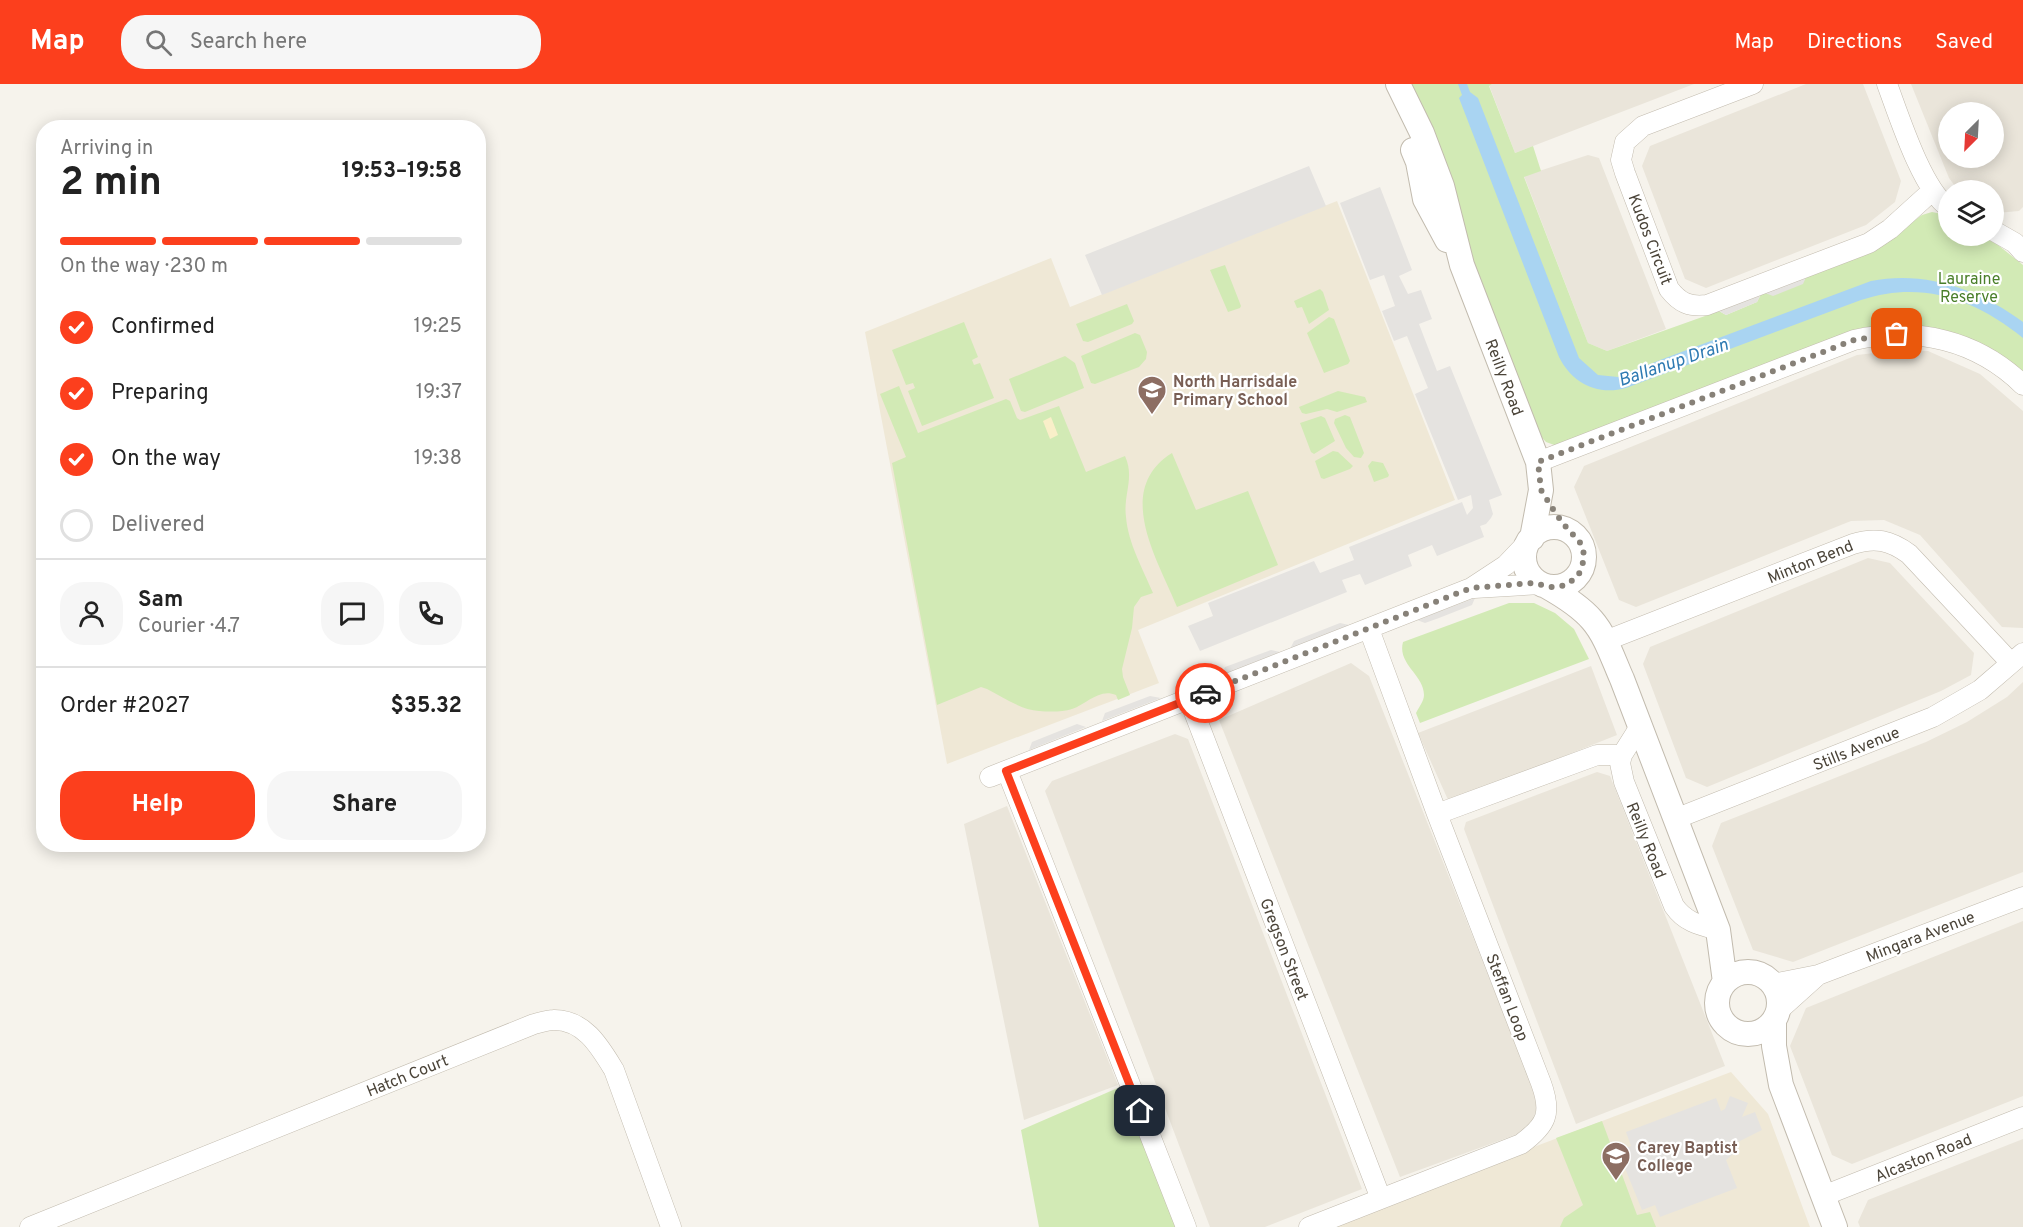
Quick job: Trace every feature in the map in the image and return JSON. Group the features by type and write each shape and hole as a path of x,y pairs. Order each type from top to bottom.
{"street":[{"name":"Reilly Road","path":"1388,84 1418,162 1425,199 1462,265"},
{"name":"Reilly Road","path":"1398,84 1422,133 1446,200 1462,265 1538,462 1541,490 1530,540"},
{"name":"Kudos Circuit","path":"1753,84 1643,126 1625,142 1622,160 1625,173 1669,289 1680,301 1695,306 1707,305 1851,251 1890,230 1932,191"},
{"path":"1887,84 1923,174 1938,198"},
{"path":"2004,236 2020,243"},
{"path":"1538,462 1854,340 1876,336 1915,335 1948,341 1990,359 2023,385"},
{"name":"Reilly Road","path":"1541,490 1569,531"},
{"path":"1186,1227 998,774 1471,588 1506,565 1542,530 1552,527 1569,531 1578,539 1583,548 1583,565 1578,576 1562,586 1471,588"},
{"path":"1530,540 1524,552 1524,562 1528,572 1544,585"},
{"name":"Minton Bend","path":"1605,641 1852,544 1863,540 1882,540 1899,546 1909,554 2017,658"},
{"name":"Reilly Road","path":"1583,565 1586,594 1592,619 1622,679 1718,933 1721,967 1725,982"},
{"name":"Reilly Road","path":"1544,585 1561,594 1592,619"},
{"name":"Steffan Loop","path":"1309,1227 1521,1144 1537,1133 1544,1123 1548,1100 1437,814 1369,628"},
{"name":"Stills Avenue","path":"1675,819 1933,717 1980,690 2017,658"},
{"name":"Gregson Street","path":"1189,699 1381,1199"},
{"path":"1437,814 1597,755 1622,755 1639,728"},
{"name":"Reilly Road","path":"1622,755 1620,763 1624,782 1674,906 1682,917 1718,933 1748,972"},
{"name":"Mingara Avenue","path":"1773,984 1818,975 2023,897"},
{"path":"1780,1085 1743,1034 1726,1025 1717,1009 1719,990 1725,982 1739,973 1757,973 1773,984 1779,1001 1774,1046 1780,1085 1835,1227"},
{"name":"Mingara Avenue","path":"1776,1016 1818,975"},
{"path":"1743,1034 1760,1032 1776,1016"},
{"name":"Hatch Court","path":"30,1227 534,1024 553,1020 572,1023 586,1031 602,1050 614,1070 671,1227"},
{"name":"Alcaston Road","path":"1823,1196 2023,1117"}],"shaded area":[{"path":"1694,84 1515,153 1489,85"},
{"path":"1806,84 1863,84 1901,181 1895,202 1866,225 1706,288 1685,279 1642,166 1650,146"},
{"path":"1911,84 2023,84 2023,207 2019,211 2004,212 2004,180 1950,180 1945,168 2004,168 2004,102 1938,102 1938,151"},
{"path":"1588,155 1599,158 1666,329 1607,351 1588,343 1524,176"},
{"path":"1309,166 1326,206 1102,295 1085,255"},
{"path":"1380,187 1412,270 1399,276 1408,294 1421,290 1432,319 1419,324 1437,371 1450,366 1502,495 1489,500 1493,514 1486,524 1480,526 1484,537 1437,556 1432,545 1408,555 1412,566 1365,585 1360,574 1342,580 1347,592 1200,651 1188,626 1213,616 1208,603 1314,561 1320,573 1354,560 1349,547 1462,502 1467,515 1473,508 1471,495 1458,500 1415,394 1428,388 1407,336 1394,341 1382,311 1395,306 1384,275 1370,280 1340,203"},
{"name":"North Harrisdale Primary School","path":"1337,201 1455,500 1138,630 1159,683 947,764 865,332 1051,258 1070,307"},
{"path":"1807,275 1803,284 1773,296 1765,293"},
{"path":"1761,294 1757,302 1726,315 1719,311"},
{"path":"1928,351 1980,374 2023,411 2023,628 2002,627 1920,535 1884,520 1851,521 1636,607 1619,600 1574,487 1584,466 1857,355"},
{"path":"1868,558 1890,563 1974,653 1971,675 1941,691 1707,787 1686,778 1643,664 1650,647"},
{"path":"1475,598 1472,605 1439,618 1425,623 1417,620"},
{"path":"1340,623 1349,625 1290,649 1294,641"},
{"path":"1271,650 1280,652 1221,676 1225,667"},
{"path":"1351,663 1369,676 1539,1103 1529,1130 1400,1177 1219,720"},
{"path":"1591,666 1617,735 1449,802 1418,733"},
{"path":"2023,682 2023,872 1793,962 1753,950 1712,846 1721,823 1926,742 1967,722 2007,697"},
{"path":"1150,696 1161,698 1102,721 1105,713"},
{"path":"1077,724 1086,727 1029,750 1032,742"},
{"path":"1175,734 1188,739 1362,1189 1265,1227 1210,1227 1045,791 1052,781"},
{"path":"1597,772 1610,776 1725,1066 1576,1124 1464,829 1466,822"},
{"path":"1007,806 1118,1085 1024,1120 964,824"},
{"path":"2023,921 2023,1096 1852,1164 1832,1155 1790,1046 1806,1008"},
{"name":"Carey Baptist College","path":"1731,1072 1768,1114 1810,1227 1323,1227"},
{"path":"1730,1096 1748,1103 1742,1117 1755,1112 1762,1130 1736,1143 1734,1153 1726,1160 1737,1188 1660,1217 1655,1205 1642,1210 1618,1151 1631,1146 1626,1132 1716,1098 1721,1111 1725,1109"},
{"path":"2023,1139 2023,1227 1860,1227 1858,1222 1868,1200"}],"green space":[{"name":"Lauraine Reserve","path":"1402,84 1492,84 1489,86 1515,153 1533,146 1541,171 1524,177 1588,343 1607,351 1719,311 1726,315 1757,302 1761,294 1807,275 1905,227 1922,215 1932,212 1938,213 1938,246 1999,246 2023,265 2023,378 2005,360 1859,331 1557,446 1546,442 1536,431"},
{"path":"1225,265 1241,306 1228,312 1210,270"},
{"path":"1320,289 1329,310 1309,324 1302,307 1297,308 1294,301"},
{"path":"1127,304 1134,321 1132,324 1088,342 1083,341 1076,324"},
{"path":"1329,317 1334,319 1350,361 1348,364 1324,373 1307,333"},
{"path":"964,322 978,357 972,360 974,365 980,363 994,398 922,426 908,391 915,388 913,383 906,385 892,350"},
{"path":"1135,333 1140,335 1147,352 1146,359 1139,367 1095,384 1091,383 1081,356"},
{"path":"1065,356 1075,363 1084,388 1025,412 1021,411 1009,379"},
{"path":"899,386 918,433 1006,399 1010,401 1020,420 1059,406 1086,472 1125,456 1129,472 1127,527 1136,556 1153,593 1141,597 1134,607 1132,628 1122,669 1130,695 1118,700 1116,695 1104,694 1093,697 1072,709 1043,711 1019,706 981,687 937,705 892,463 906,457 880,394"},
{"path":"1338,391 1365,397 1367,402 1337,412 1327,409 1302,413 1299,407"},
{"path":"1345,415 1350,417 1364,453 1361,458 1354,457 1346,448 1334,423 1335,419"},
{"path":"1321,416 1325,418 1335,441 1314,454 1311,452 1300,423"},
{"path":"1333,451 1338,452 1353,466 1324,479 1321,478 1315,461"},
{"path":"1172,453 1196,510 1248,491 1278,565 1177,607 1152,547 1145,526 1143,506 1145,486 1154,468"},
{"path":"1372,461 1383,463 1388,477 1374,482 1368,466"},
{"path":"1509,603 1534,603 1555,613 1574,629 1589,659 1420,723 1416,713 1423,700 1423,688 1404,657 1403,642"},
{"path":"1120,1087 1177,1227 1039,1227 1021,1130"},
{"path":"1602,1121 1637,1215 1650,1212 1656,1227 1560,1227 1564,1218 1583,1205 1556,1138"}],"sand":[{"path":"1051,417 1058,435 1050,439 1043,421"}],"water":[{"name":"Ballanup Drain","path":"1458,84 1467,84 1470,92 1478,98 1579,358 1598,375 1618,377 1871,281 1892,278 1932,281 1971,292 2023,322 2023,338 1986,313 1947,297 1905,292 1884,294 1861,300 1626,388 1605,390 1586,385 1571,374 1559,357 1459,98 1462,95"}],"way so far":[{"path":"1205,693 1471,588 1533,583 1552,587 1570,582 1578,576 1582,567 1583,548 1556,514 1541,490 1538,462 1854,340 1897,334"}],"place":[{"name":"North Harrisdale Primary School","path":"1152,416"},
{"name":"Carey Baptist College","path":"1616,1182"}],"route":[{"path":"1140,1111 1006,771 1205,693"}]}
